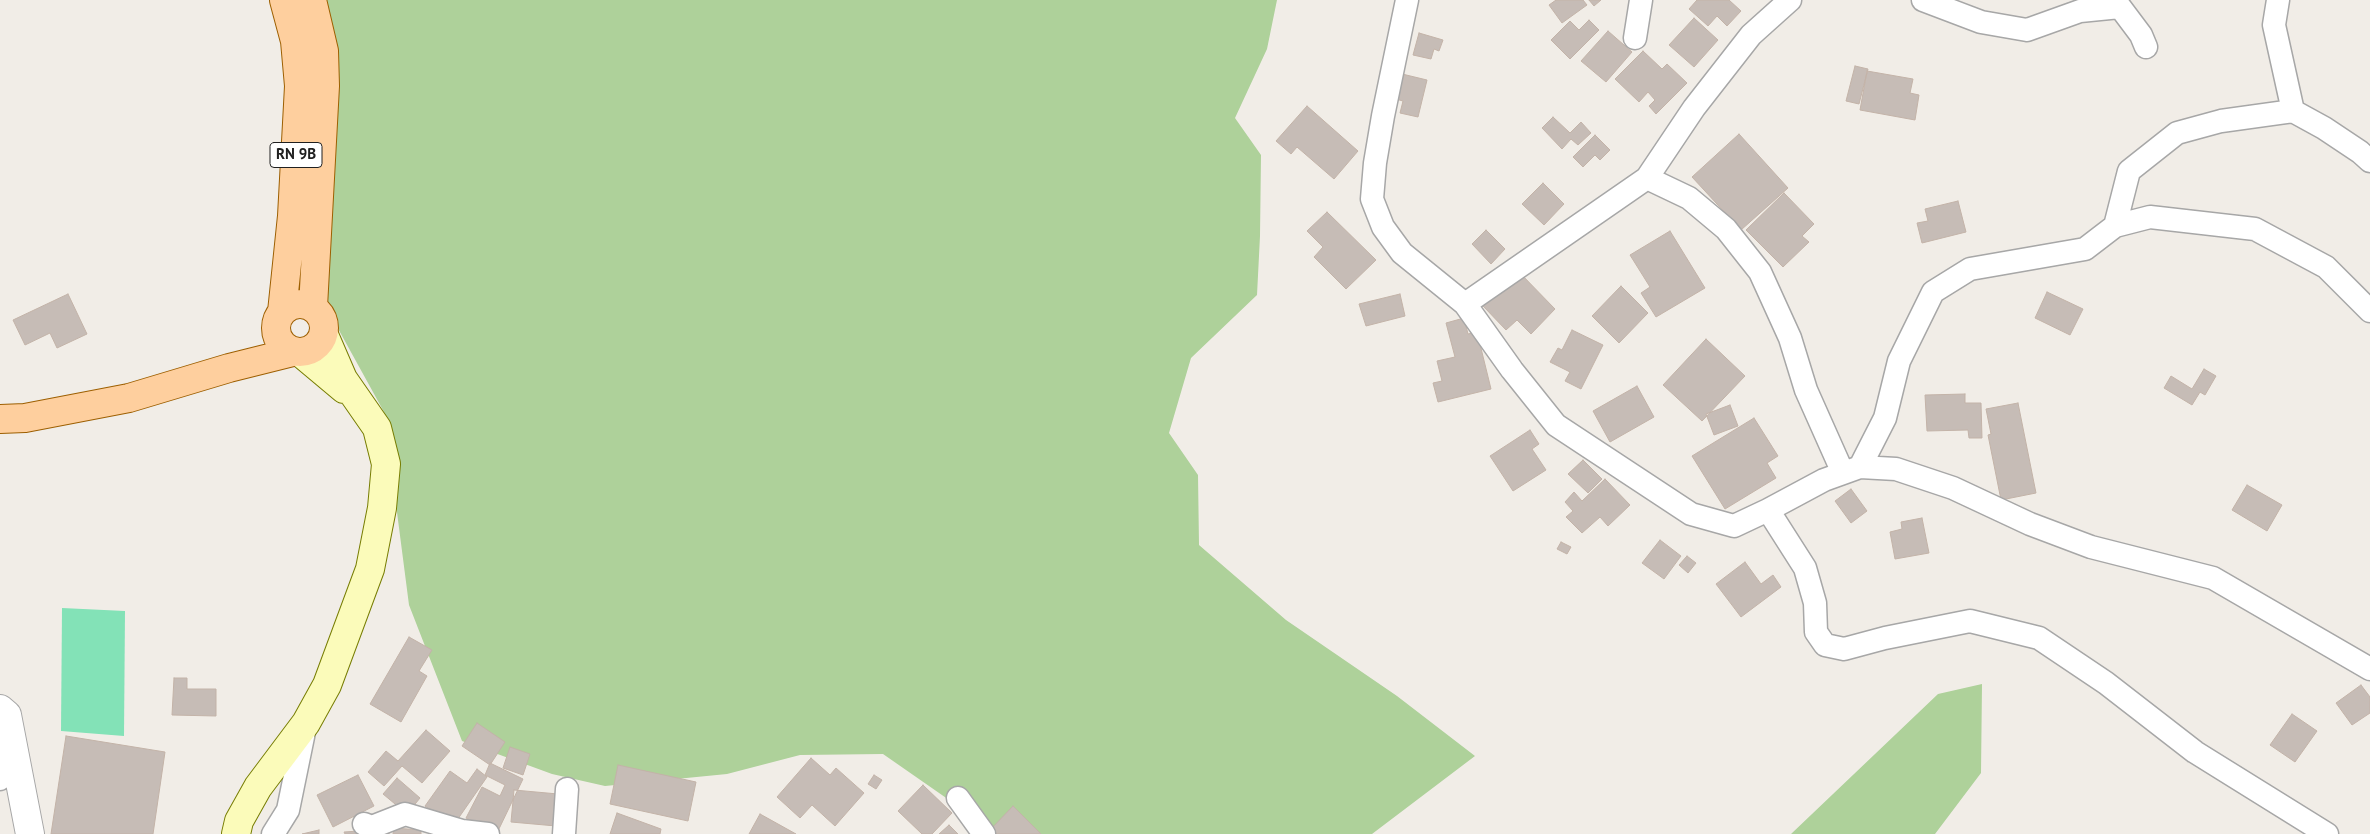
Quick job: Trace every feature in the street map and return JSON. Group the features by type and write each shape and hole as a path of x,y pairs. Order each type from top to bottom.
{"main road":[{"name":"RN 9B","path":"279,319 293,206 299,86 295,41 284,0"},
{"name":"RN 9B","path":"312,0 324,52 325,86 313,307"},
{"path":"229,368 297,304 313,307 323,319 324,335 340,372 356,400 377,428 386,464 382,508 370,569 327,685 306,723 258,787 239,821 236,834"},
{"path":"279,319 280,342 297,352 356,400"},
{"path":"0,419 25,418 129,398 229,368 315,348 324,335"}],"street":[{"path":"1407,0 1376,154 1372,199 1383,228 1402,253 1465,304 1512,370 1556,425 1691,514 1734,526 1824,480 1851,470 1896,469 1953,488 2030,524 2091,547 2213,578 2370,669"},
{"path":"1635,38 1641,0"},
{"path":"1465,304 1647,178 1694,108 1751,35 1790,0"},
{"path":"1923,0 1981,22 2028,30 2080,11 2120,8 2141,35 2146,47"},
{"path":"2278,0 2274,25 2292,112"},
{"path":"2115,226 2129,171 2177,133 2221,121 2292,112 2338,138 2370,161"},
{"path":"1647,178 1690,198 1726,229 1760,272 1790,338 1806,390 1851,470"},
{"path":"1851,470 1885,418 1899,362 1933,292 1970,269 2085,249 2115,226 2150,217 2255,229 2326,267 2370,311"},
{"path":"1768,510 1804,568 1814,604 1816,632 1825,645 1844,649 1885,638 1970,621 2038,638 2106,683 2195,752 2327,834"},
{"path":"0,709 7,715 30,834"},
{"path":"273,834 288,810 306,723"},
{"path":"0,779 13,749"},
{"path":"564,834 568,790"},
{"path":"958,798 984,834"},
{"path":"364,824 372,827 405,814 462,831 488,834"}],"green space":[{"path":"291,0 1277,0 1267,49 1235,118 1261,155 1257,295 1191,358 1169,433 1198,475 1199,545 1286,620 1397,696 1475,756 1372,834 998,834 883,754 800,755 727,774 605,786 552,774 462,741 409,605 384,412 303,265 321,174"},
{"path":"62,608 125,611 124,736 61,731"},
{"path":"1982,684 1981,773 1935,834 1791,834 1938,694"}],"building":[{"path":"1556,0 1583,0 1587,5 1562,23 1549,5"},
{"path":"1589,0 1601,0 1594,6"},
{"path":"1697,0 1729,0 1741,11 1727,26 1717,16 1708,26 1689,9"},
{"path":"1694,18 1718,40 1694,67 1669,45"},
{"path":"1589,20 1599,30 1570,59 1551,40 1570,21 1579,30"},
{"path":"1608,31 1632,52 1606,82 1581,61"},
{"path":"1419,33 1443,40 1439,51 1434,49 1431,59 1413,55"},
{"path":"1643,51 1662,69 1667,64 1687,83 1656,114 1649,106 1655,100 1648,92 1639,102 1615,79"},
{"path":"1855,66 1868,69 1859,104 1846,101"},
{"path":"1867,71 1913,79 1910,93 1919,95 1915,120 1860,110"},
{"path":"1398,73 1427,80 1418,117 1400,113 1403,101 1392,98"},
{"path":"1307,106 1358,151 1334,179 1297,147 1291,154 1276,141"},
{"path":"1553,117 1570,133 1581,122 1591,133 1578,145 1571,139 1562,149 1542,128"},
{"path":"1739,134 1788,188 1741,230 1692,177"},
{"path":"1595,135 1610,150 1600,160 1595,155 1583,167 1573,157"},
{"path":"1543,183 1564,204 1544,225 1522,204"},
{"path":"1784,193 1814,224 1802,236 1809,242 1783,267 1746,230"},
{"path":"1958,201 1966,232 1922,243 1917,223 1928,221 1925,209"},
{"path":"1327,212 1376,260 1346,289 1314,257 1323,247 1307,231"},
{"path":"1486,230 1505,249 1491,264 1472,244"},
{"path":"1670,231 1705,288 1656,317 1641,293 1650,287 1630,255"},
{"path":"1519,272 1555,309 1531,334 1517,320 1506,330 1483,306"},
{"path":"1621,286 1648,313 1619,343 1592,316"},
{"path":"2047,292 2083,309 2070,335 2035,318"},
{"path":"68,294 87,334 57,348 50,333 25,345 13,320"},
{"path":"1400,294 1405,316 1366,326 1359,304"},
{"path":"1464,318 1468,334 1477,332 1491,389 1438,402 1433,383 1442,381 1437,361 1455,357 1446,323"},
{"path":"1572,330 1603,345 1581,389 1565,381 1570,372 1550,362 1558,348 1562,350"},
{"path":"1706,339 1745,376 1702,421 1663,385"},
{"path":"2204,369 2216,376 2205,395 2200,392 2192,405 2164,388 2171,376 2192,389"},
{"path":"1637,386 1654,417 1610,442 1593,411"},
{"path":"1965,394 1965,403 1981,403 1982,438 1969,438 1968,430 1927,431 1925,395"},
{"path":"2018,403 2036,493 2001,500 1988,435 1991,434 1986,409"},
{"path":"1730,405 1738,426 1714,435 1706,414"},
{"path":"1754,418 1778,456 1767,463 1776,478 1725,509 1692,456"},
{"path":"1530,430 1539,444 1532,449 1546,470 1513,491 1490,456"},
{"path":"1583,460 1602,479 1588,493 1568,474"},
{"path":"1605,479 1630,505 1608,526 1600,517 1582,533 1566,517 1573,511 1565,502 1574,492 1582,501"},
{"path":"2247,485 2282,505 2267,531 2232,510"},
{"path":"1851,489 1867,511 1851,523 1835,501"},
{"path":"1922,518 1929,553 1895,559 1890,532 1902,529 1901,522"},
{"path":"1660,540 1681,556 1664,579 1642,563"},
{"path":"1561,542 1571,547 1567,554 1557,549"},
{"path":"1687,556 1696,563 1688,573 1679,565"},
{"path":"1745,562 1761,584 1773,575 1781,587 1741,617 1716,584"},
{"path":"409,637 432,650 419,671 427,676 401,722 370,704"},
{"path":"174,678 187,678 187,689 216,689 216,716 172,715"},
{"path":"2361,685 2370,697 2370,713 2352,725 2336,703"},
{"path":"2292,714 2317,731 2295,762 2270,745"},
{"path":"477,723 505,742 490,765 462,746"},
{"path":"426,730 450,751 422,783 402,766 384,786 368,772 386,751 398,761"},
{"path":"66,736 165,752 153,834 51,834"},
{"path":"510,747 530,754 523,775 503,768"},
{"path":"811,758 830,775 836,768 864,793 835,826 812,805 800,818 777,797"},
{"path":"490,763 523,779 497,833 466,818 482,787 500,796 505,785 485,775"},
{"path":"618,765 696,782 688,821 610,804"},
{"path":"477,769 487,777 453,826 425,806 450,771 467,783"},
{"path":"358,775 374,806 333,827 317,795"},
{"path":"874,775 882,780 876,789 868,784"},
{"path":"397,778 420,798 407,814 383,794"},
{"path":"923,785 952,813 932,834 922,834 898,811"},
{"path":"514,790 558,794 556,826 511,822"},
{"path":"1013,806 1041,834 991,834 989,831"},
{"path":"617,813 661,829 660,834 610,834"},
{"path":"760,814 796,834 749,834"},
{"path":"949,825 958,834 939,834"},
{"path":"394,828 421,830 421,834 393,834"},
{"path":"389,829 389,834 345,834 344,832"},
{"path":"319,830 319,834 302,834"}]}
